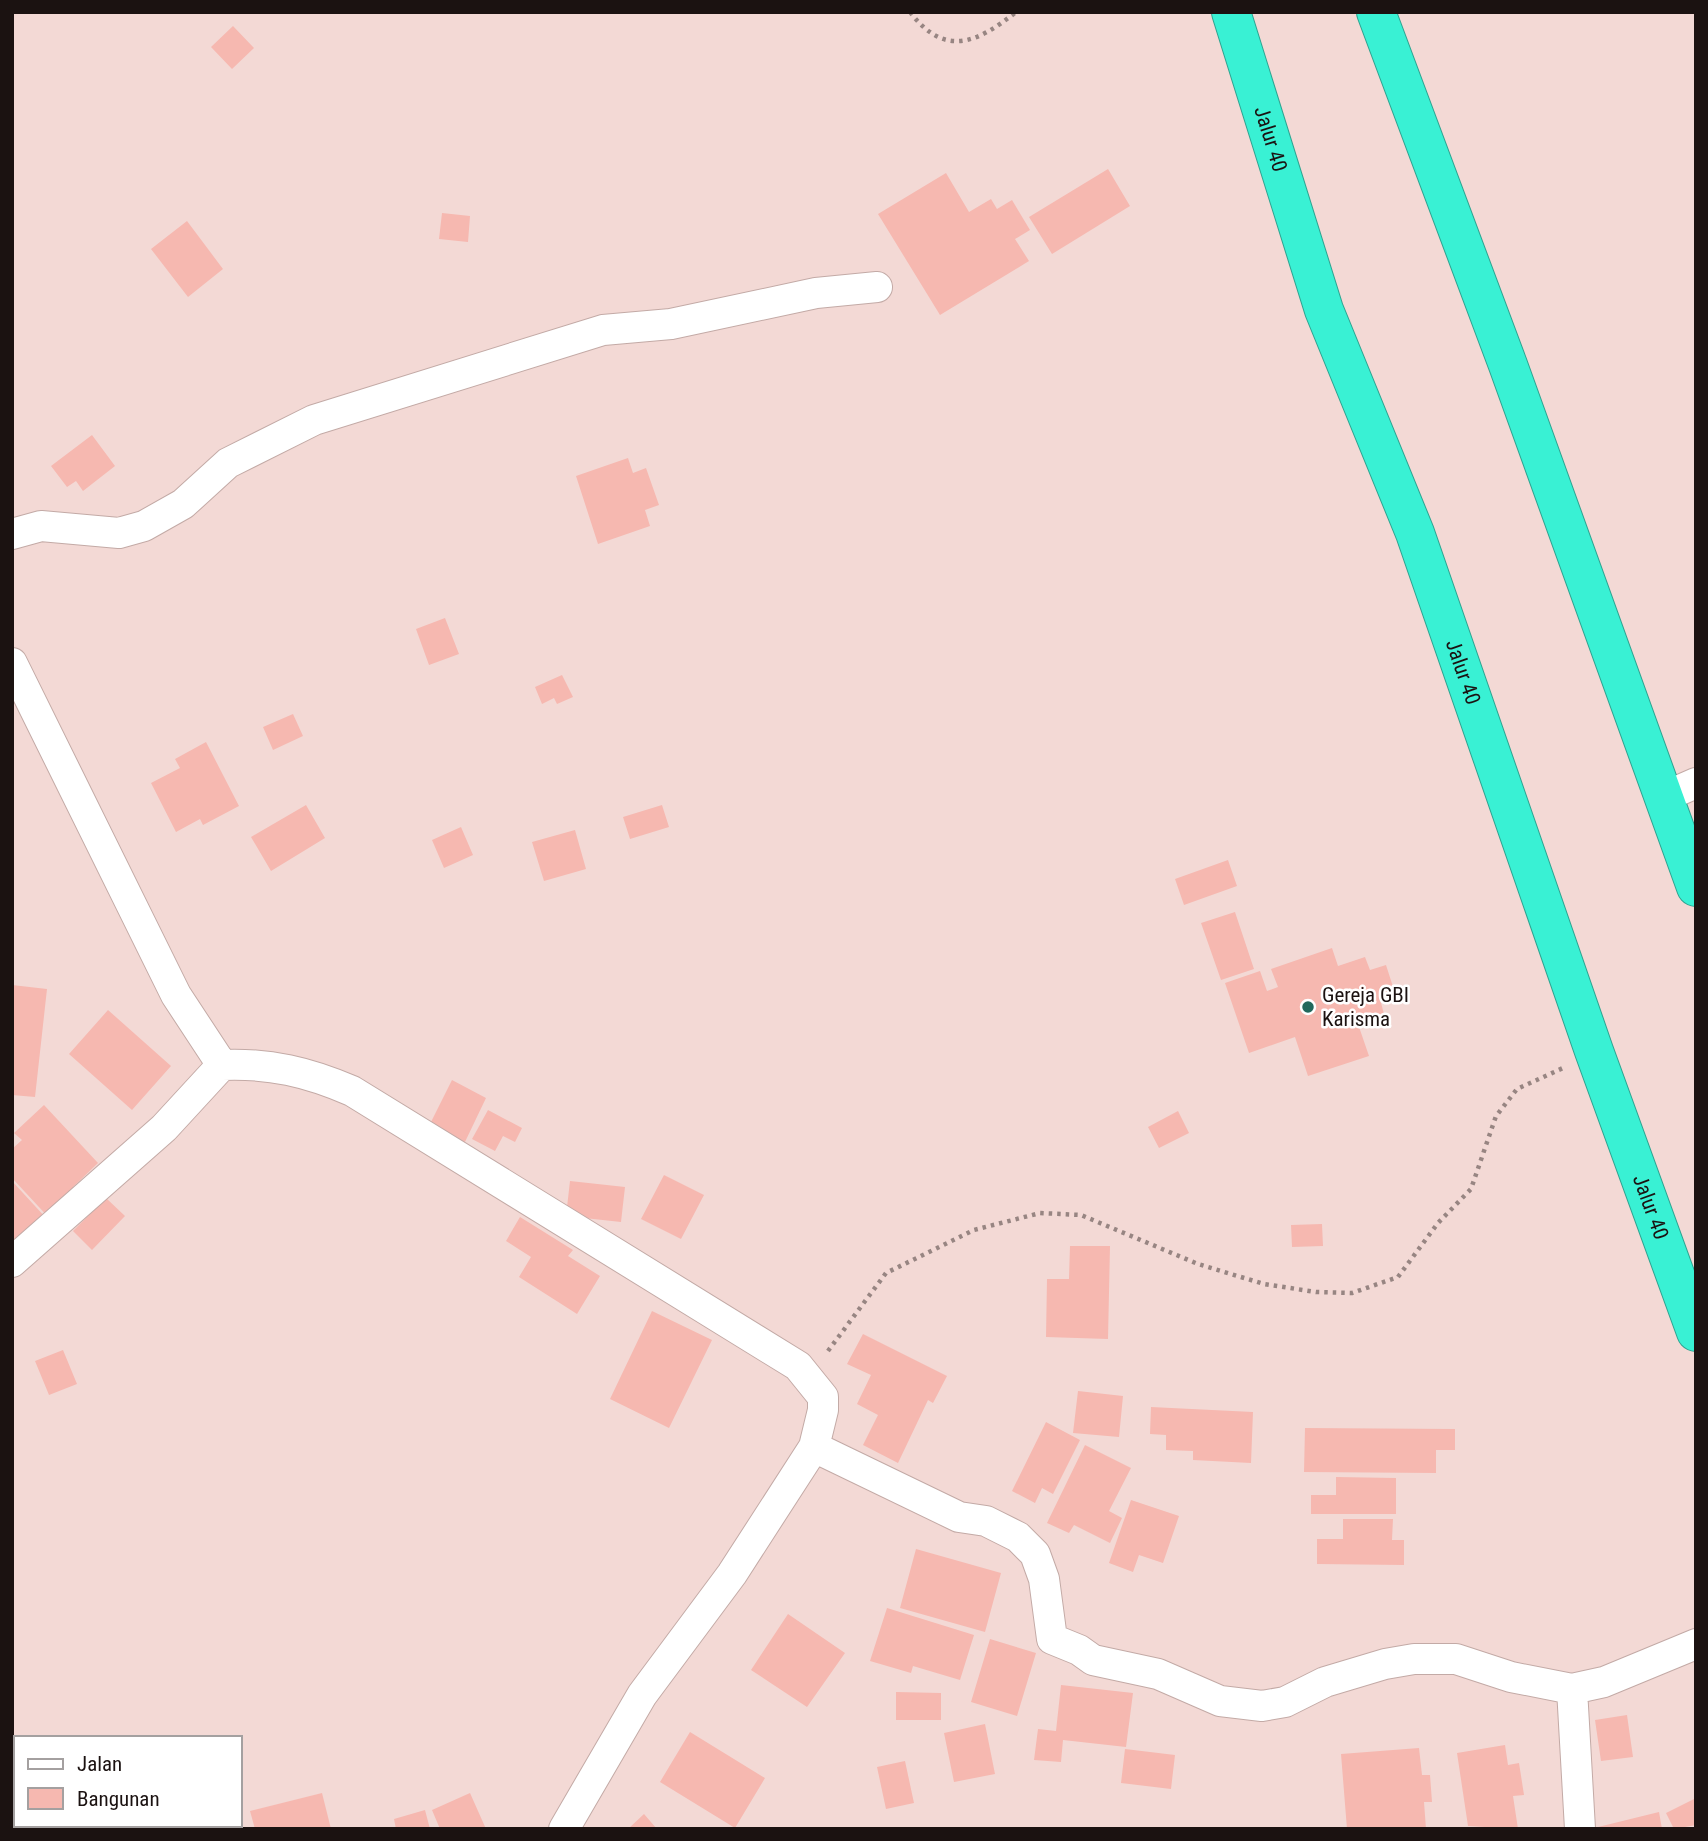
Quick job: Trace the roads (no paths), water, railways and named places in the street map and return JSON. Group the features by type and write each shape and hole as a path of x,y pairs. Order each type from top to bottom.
{"highway":[{"name":"Jalur 40","path":"1231,12 1324,310 1415,533 1594,1051 1696,1332"},
{"path":"1376,12 1508,365 1680,790 1696,887"}],"street":[{"path":"12,534 41,526 119,533 144,526 183,505 228,463 314,420 603,330 671,324 816,293 877,287"},
{"path":"12,663 176,995 222,1065"},
{"path":"12,1262 164,1128 222,1065 254,1064 286,1068 318,1076 352,1091 421,1131 564,1224 798,1366 823,1397 823,1410 814,1447 732,1574 642,1695 565,1829"},
{"path":"814,1447 959,1517 986,1521 1017,1537 1035,1554 1044,1579 1052,1639 1079,1650 1093,1660 1158,1674 1220,1701 1262,1706 1285,1702 1325,1682 1385,1664 1435,1658 1456,1659 1511,1677 1572,1689 1604,1682 1696,1644"},
{"path":"1572,1689 1580,1829"}],"place":[{"name":"Gereja GBI Karisma","path":"1308,1007"}]}
